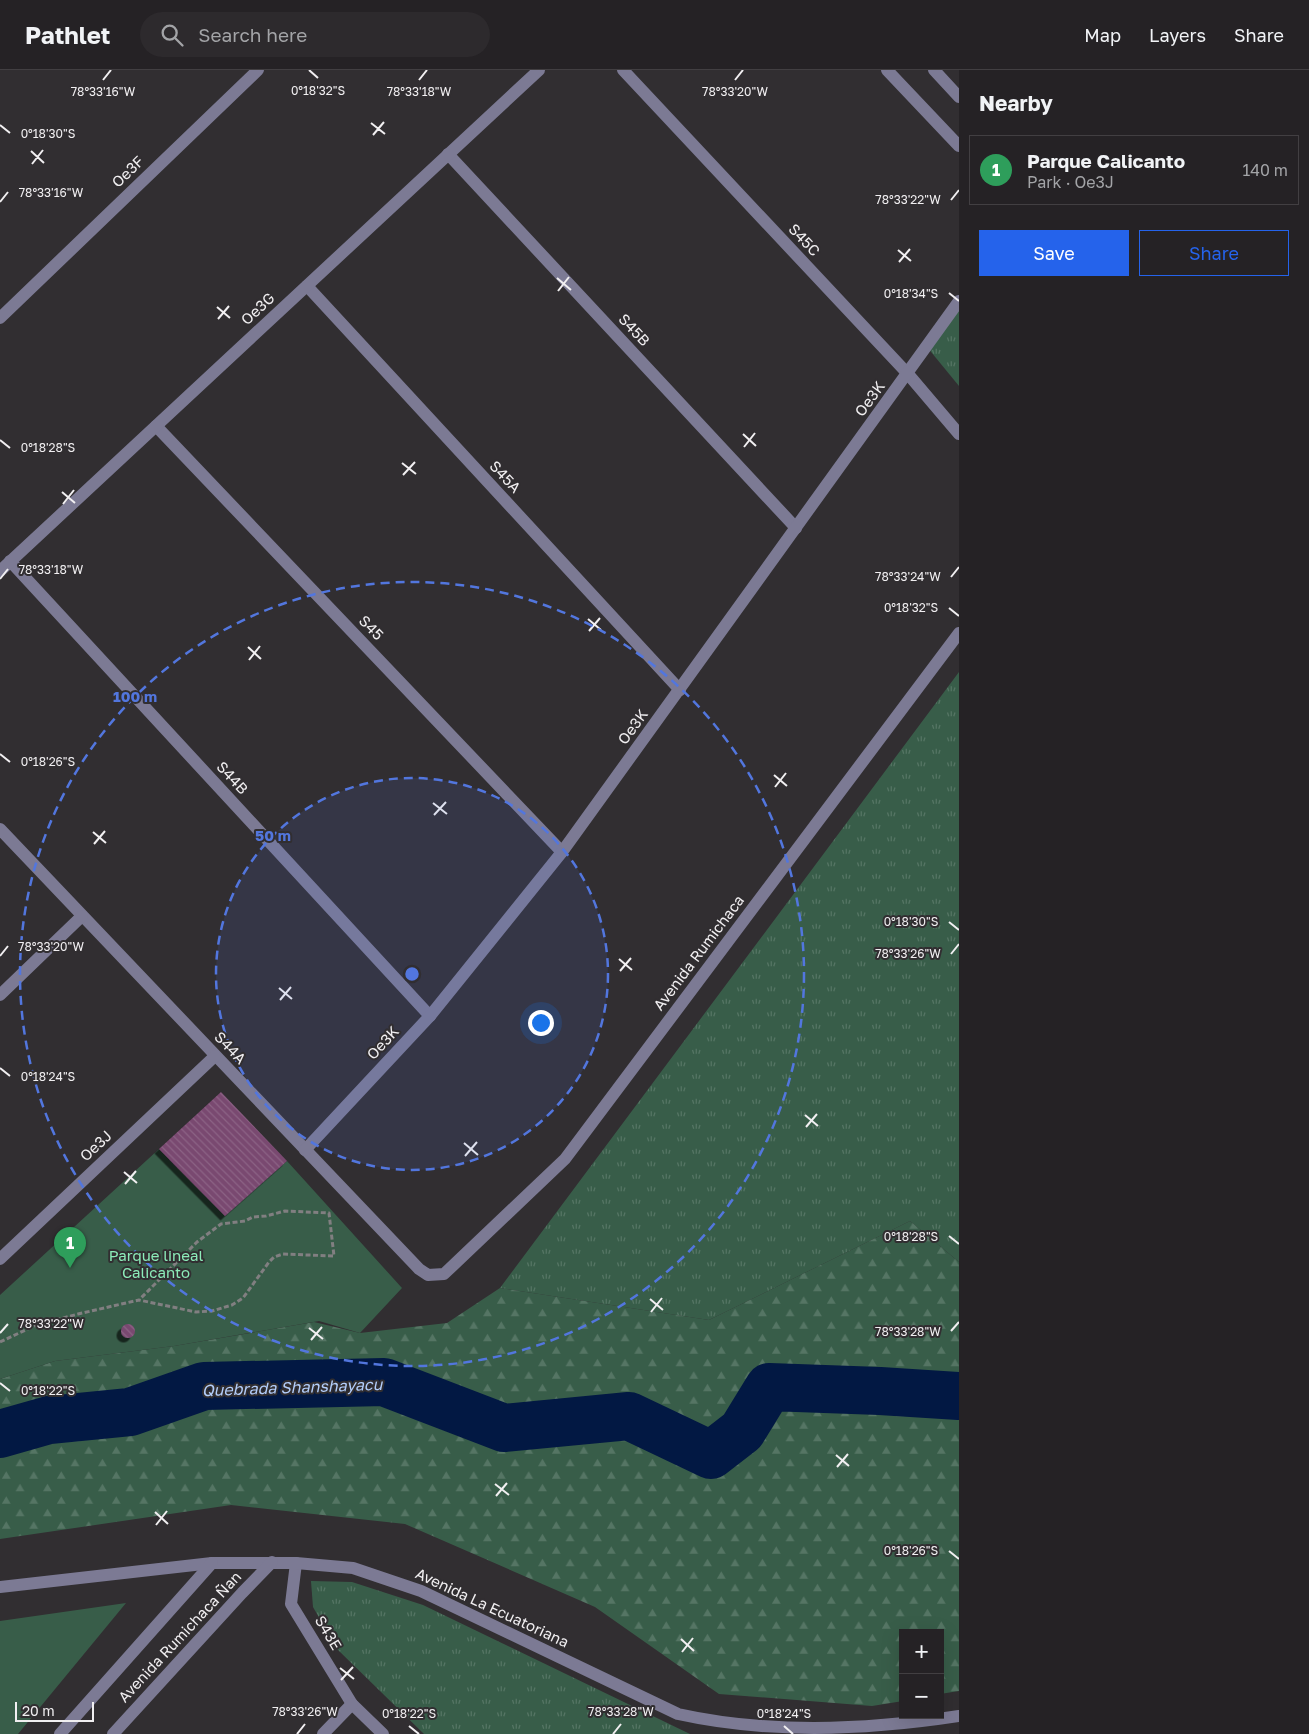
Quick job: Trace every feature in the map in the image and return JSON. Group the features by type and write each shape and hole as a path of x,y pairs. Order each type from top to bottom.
{"street":[{"name":"Oe3F","path":"0,318 258,70"},
{"name":"Oe3G","path":"0,571 539,70"},
{"name":"S45C","path":"623,70 908,374 959,434"},
{"path":"887,70 959,146"},
{"path":"934,70 959,97"},
{"name":"S45B","path":"448,154 796,528"},
{"name":"S45A","path":"307,286 680,690"},
{"name":"Oe3K","path":"305,1150 430,1016 562,852 959,301"},
{"name":"S45","path":"156,426 562,852"},
{"name":"S44B","path":"10,561 430,1016"},
{"name":"Avenida Rumichaca","path":"444,1274 564,1159 959,633"},
{"name":"S44A","path":"0,829 419,1269 428,1275 444,1274"},
{"path":"0,995 82,916"},
{"name":"Oe3J","path":"0,1259 215,1056"},
{"name":"Avenida La Ecuatoriana","path":"0,1587 212,1563 272,1562 353,1568 421,1591 678,1714 704,1722 753,1730 792,1732 865,1730 959,1716"},
{"name":"Avenida Rumichaca Ñan","path":"113,1734 272,1562"},
{"name":"Avenida Rumichaca Ñan","path":"60,1734 212,1563"},
{"name":"S43E","path":"296,1563 291,1604 352,1704 383,1734"},
{"path":"323,1734 352,1704"}],"path":[{"path":"0,1342 34,1326 139,1300 196,1312 212,1311 232,1305 243,1298 274,1257 282,1254 334,1256 329,1213 285,1211 253,1217 245,1221 220,1224 197,1242 139,1300"}],"green space":[{"path":"959,301 959,386 927,347"},
{"path":"959,672 959,1262 910,1221 709,1320 500,1288"},
{"name":"Parque lineal Calicanto","path":"159,1149 225,1216 287,1161 402,1288 360,1333 319,1321 174,1346 55,1361 0,1379 0,1295"},
{"path":"910,1221 959,1262 959,1691 944,1693 944,1629 899,1629 899,1702 872,1706 719,1694 595,1607 405,1524 231,1505 0,1539 0,1379 55,1361 174,1346 314,1322 360,1333 447,1323 500,1288 709,1320"},
{"path":"311,1581 352,1582 423,1605 690,1734 424,1734 337,1649 313,1607"},
{"path":"126,1603 18,1734 0,1734 0,1621"}],"building":[{"path":"221,1092 287,1161 225,1216 159,1149"},
{"path":"128,1324 133,1326 135,1331 133,1336 128,1338 123,1336 121,1331 123,1326"}],"waterway":[{"name":"Quebrada Shanshayacu","path":"0,1434 49,1420 130,1412 204,1386 384,1382 504,1428 629,1416 711,1455 742,1431 769,1387 959,1396"}],"place":[{"name":"Parque Calicanto","path":"70,1268"}]}
